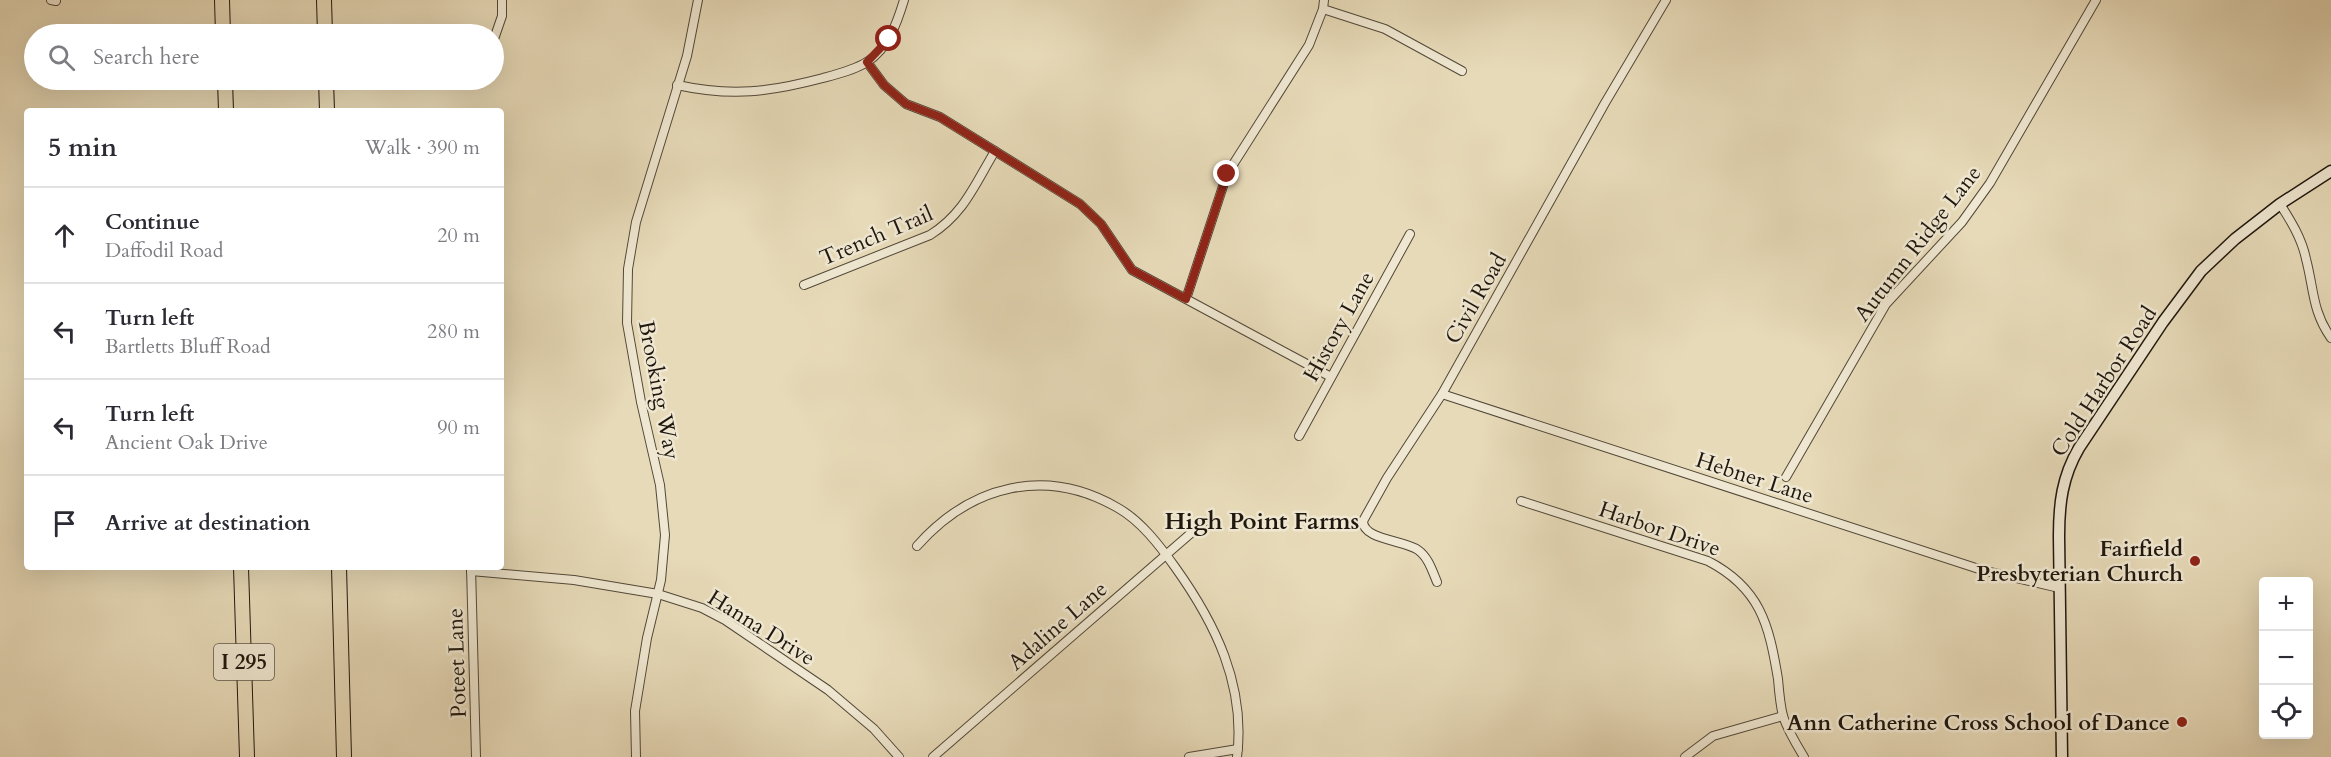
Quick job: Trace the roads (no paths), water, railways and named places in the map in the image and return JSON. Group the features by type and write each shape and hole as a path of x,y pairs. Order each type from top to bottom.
{"highway":[{"path":"222,0 223,24"},
{"path":"324,0 325,24"},
{"path":"225,90 226,108"},
{"path":"326,90 327,108"},
{"name":"I 295","path":"241,570 247,757"},
{"path":"339,570 344,757"}],"main road":[{"name":"Cold Harbor Road","path":"2062,757 2060,502 2063,485 2074,457 2188,287 2219,253 2280,204 2331,171"}],"street":[{"path":"499,24 502,16 502,0"},
{"name":"Brooking Way","path":"636,757 635,711 664,555 663,511 655,460 633,363 626,301 628,269 636,222 687,56 698,0"},
{"path":"677,85 706,91 733,93 784,88 844,72 867,62 889,39 897,25 904,0"},
{"path":"1186,299 1227,174 1310,45 1324,0"},
{"name":"Civil Road","path":"1437,582 1426,558 1420,552 1405,544 1369,534 1363,522 1387,478 1442,394 1605,103 1666,0"},
{"name":"Autumn Ridge Lane","path":"1786,477 1886,304 1962,222 1990,183 2096,0"},
{"path":"1323,9 1385,29 1462,71"},
{"path":"867,62 884,85 906,104 940,117 1080,204 1101,224 1132,270 1331,377"},
{"name":"Trench Trail","path":"804,285 930,235 944,227 958,213 995,151"},
{"path":"2280,204 2300,239 2306,256 2316,310 2331,338"},
{"name":"History Lane","path":"1299,436 1410,234"},
{"name":"Hebner Lane","path":"1442,394 1982,570 2059,588"},
{"path":"917,546 949,516 967,504 1001,490 1039,486 1078,491 1120,509 1166,554 1205,611 1222,647 1235,689 1238,753 1189,757"},
{"name":"Harbor Drive","path":"1521,501 1708,561 1734,577 1756,602 1768,627 1783,716 1804,757"},
{"name":"Adaline Lane","path":"933,757 1205,521"},
{"name":"Poteet Lane","path":"471,570 476,757"},
{"name":"Hanna Drive","path":"480,570 565,579 658,594 702,608 735,627 852,709 899,757"},
{"path":"1685,757 1713,736 1783,716"}],"place":[{"name":"Fairfield Presbyterian Church","path":"2195,561"},
{"name":"Ann Catherine Cross School of Dance","path":"2182,722"}],"district":[{"name":"High Point Farms","path":"1262,521"}]}
